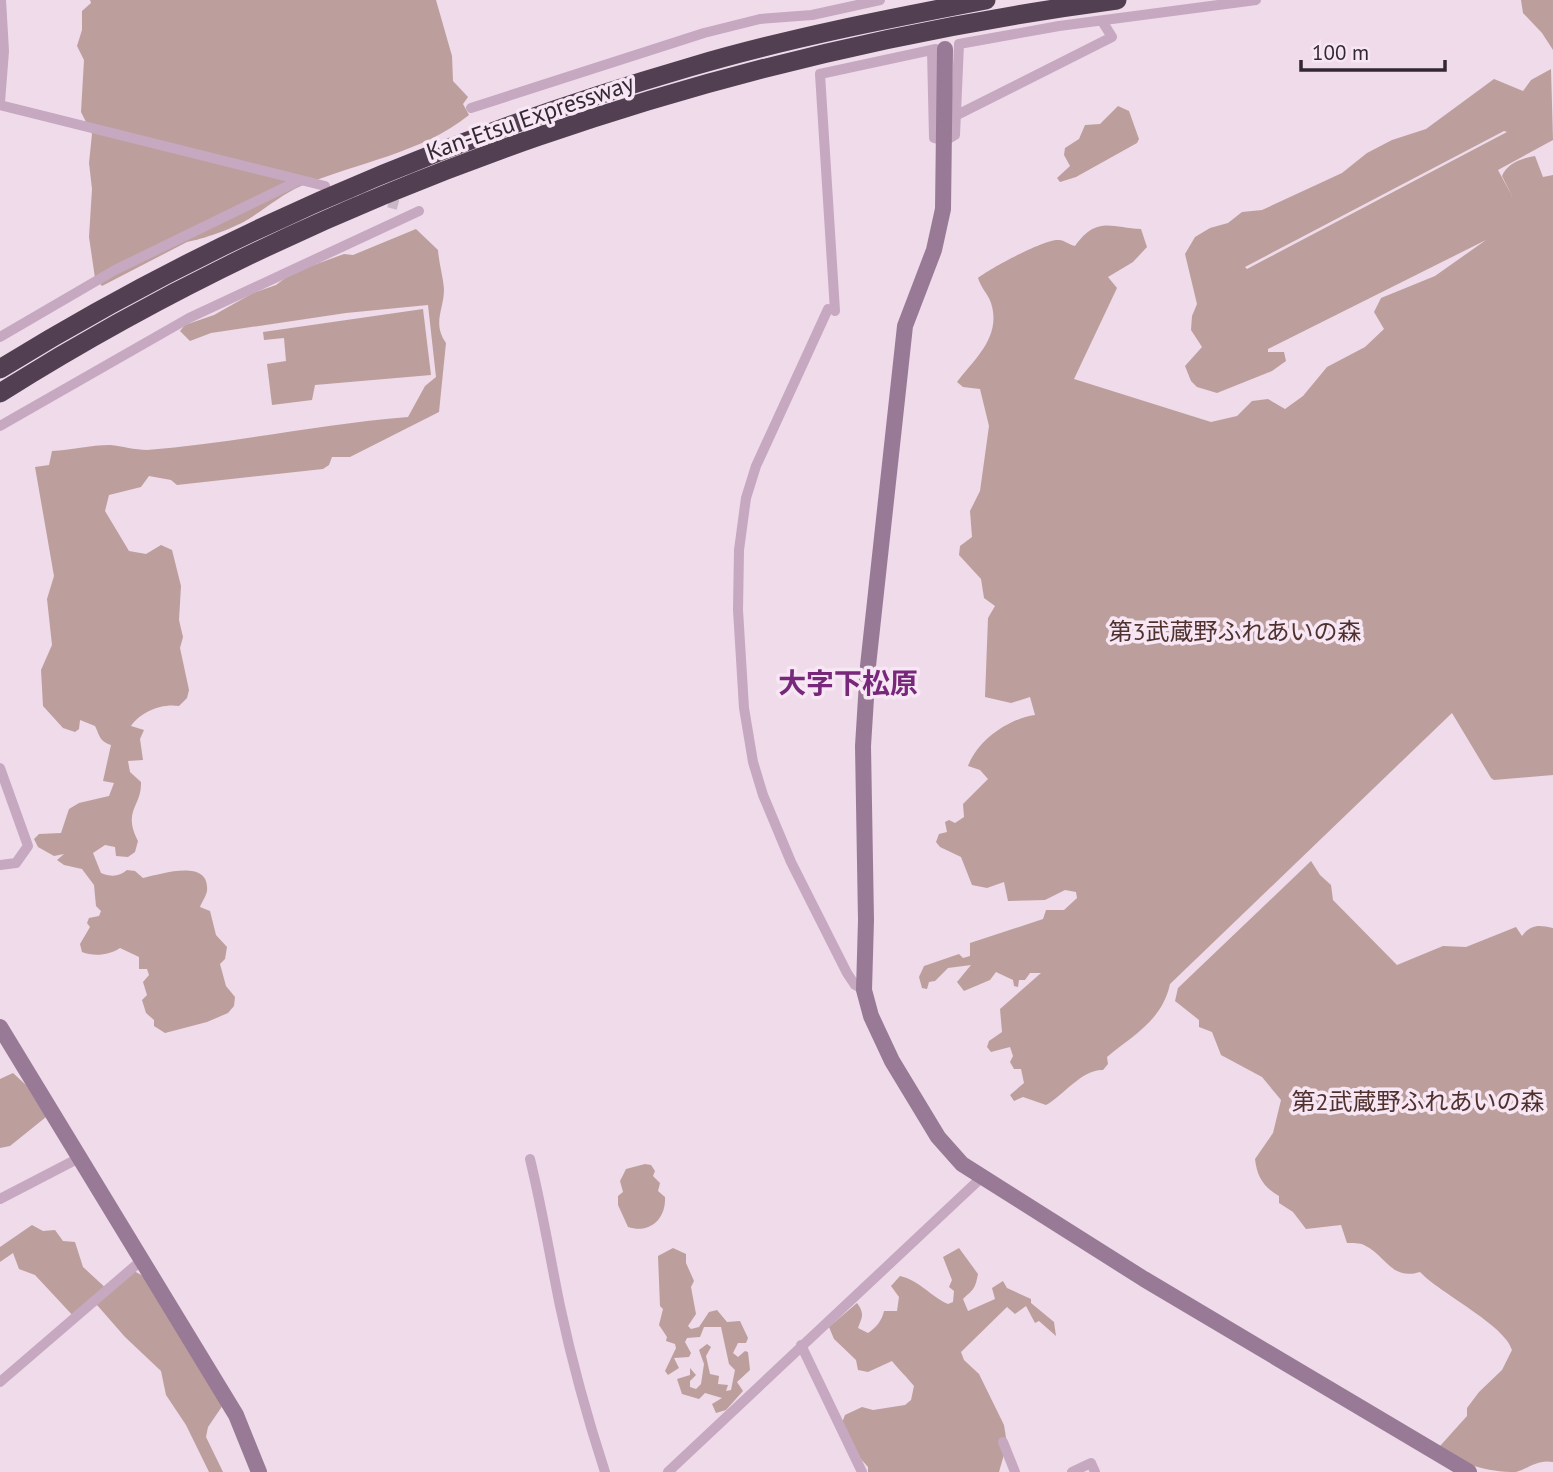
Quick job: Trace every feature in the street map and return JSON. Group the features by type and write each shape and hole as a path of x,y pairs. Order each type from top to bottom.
{"highway":[{"name":"Kan-Etsu Expressway","path":"0,369 133,292 212,253 389,172 467,141 692,66 820,33 986,0"},
{"name":"Kan-Etsu Expressway","path":"0,393 114,326 309,228 504,150 608,114 745,73 902,36 1116,0"}],"street":[{"path":"1,0 4,51 0,104 326,186"},
{"path":"471,108 704,33 760,19 812,15 880,0"},
{"path":"864,990 855,985 847,973 791,862 763,795 753,762 740,673 739,550 746,498 756,467 831,310 820,74 946,48 1102,21 1256,0"},
{"path":"957,116 1112,37 1102,21"},
{"path":"945,141 956,135 957,116 946,48"},
{"path":"946,48 944,196 938,237 907,318 902,343 868,666 863,746 866,920 864,990 883,1042 938,1137 962,1164 981,1178 1469,1472"},
{"path":"0,337 115,270 298,181"},
{"path":"0,426 189,318 419,211"},
{"path":"0,768 28,846 16,863 0,865"},
{"path":"0,1027 236,1416 259,1472"},
{"path":"0,1199 81,1157"},
{"path":"530,1159 545,1216 563,1320 585,1411 605,1472"},
{"path":"668,1472 800,1345 981,1178"},
{"path":"0,1382 143,1259"},
{"path":"800,1345 862,1472"},
{"path":"1003,1442 1015,1472"},
{"path":"1072,1472 1091,1463 1095,1472"}],"green space":[{"path":"90,0 436,0 452,56 453,81 468,97 463,104 469,115 451,128 410,148 301,186 241,223 187,242 102,286 95,278 89,237 92,189 89,163 92,134 81,112 84,60 77,46 82,30 82,11 91,3"},
{"path":"1521,0 1553,0 1553,50 1542,33 1523,13"},
{"name":"第3武蔵野ふれあいの森","path":"1551,69 1553,140 1498,170 1512,196 1502,176 1504,171 1516,162 1535,156 1543,177 1553,175 1553,775 1494,780 1452,713 1170,984 1166,997 1153,1018 1107,1057 1108,1064 1103,1070 1080,1078 1046,1105 1023,1097 1014,1101 1010,1095 1024,1083 1021,1069 1014,1069 1010,1062 1013,1056 1010,1047 991,1052 987,1047 989,1041 1002,1032 1000,1009 1041,973 1030,973 1025,980 1019,980 1018,987 1014,986 1013,980 996,972 990,980 964,991 957,982 971,965 948,968 935,981 929,982 927,989 922,988 919,977 924,966 959,954 963,958 970,956 970,943 1043,919 1046,910 1064,910 1077,898 1076,892 1065,890 1045,900 1008,901 1004,882 987,888 972,885 961,857 940,847 936,842 939,834 947,832 945,822 949,820 955,823 964,817 963,804 988,779 980,770 968,766 986,739 1015,721 1035,715 1030,697 1011,703 985,697 988,618 995,606 984,598 981,579 959,555 960,546 972,537 970,511 980,491 989,426 980,389 963,387 957,382 984,347 993,326 991,303 978,278 1005,261 1042,244 1059,240 1075,246 1083,236 1098,227 1141,229 1147,247 1133,262 1108,277 1117,288 1074,379 1211,422 1237,416 1252,401 1268,399 1285,409 1303,396 1327,367 1365,347 1384,329 1374,312 1381,298 1435,276 1486,240 1268,349 1268,352 1284,352 1286,361 1272,371 1217,393 1197,387 1191,381 1185,366 1202,347 1191,330 1192,316 1197,304 1185,254 1195,237 1210,228 1228,223 1242,212 1262,210 1342,173 1367,153 1392,140 1426,129 1494,79 1523,91 1531,80","holes":["1504,131 1507,132 1247,269 1245,267"]},
{"path":"1118,106 1129,111 1139,139 1137,143 1076,177 1060,182 1057,178 1070,166 1064,155 1065,148 1079,139 1085,125 1100,124"},
{"path":"416,229 438,250 443,284 444,297 439,323 446,343 439,412 350,457 332,457 329,465 323,469 177,485 171,480 149,476 141,487 109,495 105,511 129,551 146,554 161,545 172,550 181,586 179,620 183,637 180,648 189,690 187,698 179,706 152,710 131,726 144,730 140,739 143,760 128,761 130,772 141,782 141,790 132,815 138,841 135,852 128,857 116,856 115,847 105,845 93,853 101,873 108,875 118,875 127,870 135,871 143,878 183,871 201,874 206,881 207,891 200,907 210,911 216,935 227,947 225,959 220,964 226,986 235,997 234,1006 228,1013 207,1022 165,1033 154,1026 154,1020 146,1013 142,1000 147,995 143,982 149,975 147,969 139,969 139,957 120,948 102,954 82,952 80,944 90,927 87,923 89,918 99,916 101,911 96,906 94,885 82,869 64,865 57,860 64,854 54,856 38,847 34,839 39,834 61,833 69,809 79,803 109,796 114,783 103,781 111,745 102,740 95,726 80,720 79,729 75,732 63,728 43,706 41,670 52,645 47,599 54,576 35,467 49,465 52,451 110,445 147,450 408,417 425,386 436,377 428,305 346,313 211,333 190,341 180,331 185,325 214,315 253,293 276,285 292,273 344,254 353,255"},
{"path":"423,309 431,375 315,385 312,400 272,405 267,364 286,361 284,338 264,340 263,332"},
{"name":"第2武蔵野ふれあいの森","path":"1311,861 1331,885 1333,900 1397,965 1443,946 1466,947 1516,927 1522,936 1536,926 1553,928 1553,1462 1538,1463 1516,1472 1495,1471 1466,1463 1440,1446 1467,1416 1467,1408 1479,1392 1502,1370 1512,1350 1507,1340 1498,1330 1420,1272 1402,1273 1389,1266 1372,1249 1358,1243 1347,1243 1341,1225 1306,1229 1293,1212 1279,1203 1279,1196 1262,1181 1255,1159 1273,1133 1281,1100 1262,1077 1221,1055 1212,1032 1199,1027 1199,1020 1175,1001 1178,988"},
{"path":"13,1073 26,1085 46,1117 10,1146 0,1148 0,1079"},
{"path":"651,1165 655,1171 653,1176 660,1183 658,1191 665,1197 665,1205 655,1223 636,1229 628,1227 618,1205 618,1196 623,1192 620,1181 626,1169"},
{"path":"32,1225 43,1231 55,1230 63,1241 75,1242 83,1267 109,1291 134,1271 145,1277 223,1405 208,1427 206,1437 223,1472 209,1472 186,1425 166,1395 161,1371 125,1337 97,1305 76,1319 35,1275 19,1269 13,1253 0,1262 0,1247"},
{"path":"673,1248 686,1254 686,1263 694,1281 691,1287 696,1314 688,1326 691,1329 699,1327 709,1312 717,1310 727,1322 740,1321 748,1338 746,1343 738,1343 733,1353 738,1357 745,1351 748,1352 750,1370 737,1382 743,1391 726,1410 716,1413 712,1404 722,1398 705,1393 699,1399 682,1394 677,1379 690,1375 690,1368 696,1375 690,1381 690,1387 696,1389 701,1384 704,1364 699,1350 707,1344 711,1347 706,1356 710,1374 719,1376 718,1384 728,1385 726,1391 731,1390 735,1370 729,1364 721,1327 704,1327 700,1337 687,1338 685,1342 691,1353 689,1357 674,1358 679,1368 668,1375 665,1371 676,1348 675,1344 666,1341 667,1337 659,1325 663,1309 660,1306 658,1256"},
{"path":"959,1248 978,1274 971,1292 963,1299 968,1311 995,1299 992,1288 1003,1281 1007,1288 1031,1299 1031,1303 1054,1322 1056,1336 1039,1321 1035,1323 1026,1306 1015,1314 1007,1307 961,1352 964,1360 979,1374 1004,1425 1007,1444 999,1472 868,1472 868,1467 838,1433 845,1415 862,1407 873,1410 905,1405 911,1400 914,1386 892,1361 868,1372 858,1370 856,1360 834,1339 829,1327 857,1303 862,1316 858,1328 868,1333 879,1323 884,1311 897,1311 899,1297 891,1286 900,1276 913,1281 948,1304 953,1302 954,1291 949,1287 952,1280 943,1257"}],"tunnel":[{"path":"345,191 398,205"}],"district":[{"name":"大字下松原","path":"848,682"}]}
